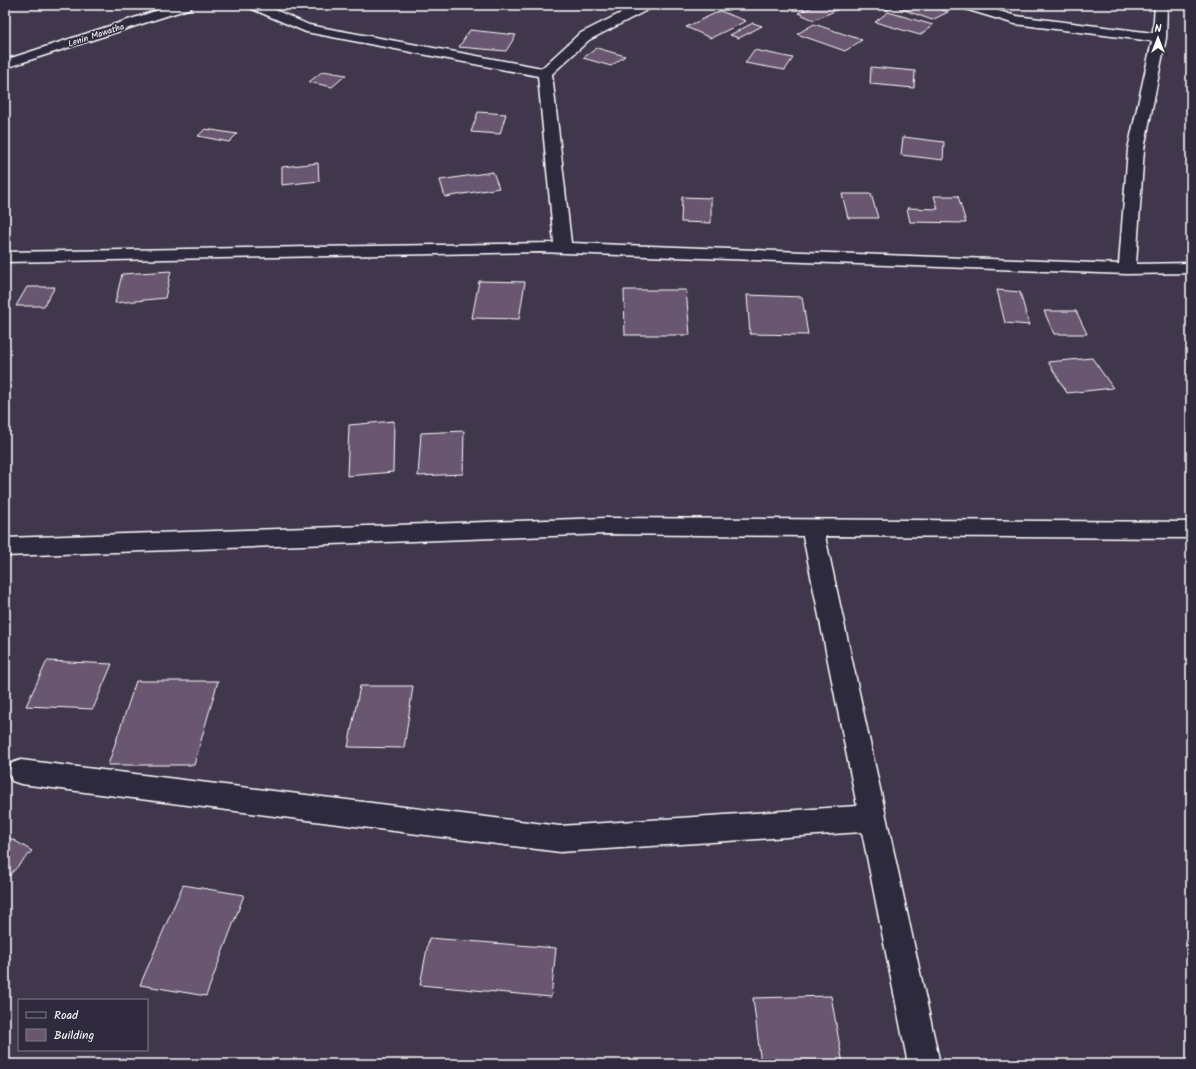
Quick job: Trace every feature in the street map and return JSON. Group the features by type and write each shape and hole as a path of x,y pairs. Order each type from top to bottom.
{"street":[{"name":"Lenin Mawatha","path":"5,64 187,5"},
{"path":"254,5 306,28 544,73"},
{"path":"544,73 584,37 647,5"},
{"path":"966,5 1015,20 1159,38"},
{"path":"1127,269 1136,149 1159,38 1161,5"},
{"path":"544,73 563,248"},
{"path":"5,257 563,248 1127,269 1191,268"},
{"path":"5,547 606,526 1191,530"},
{"path":"812,527 924,1064"},
{"path":"21,772 560,839 873,818"}],"building":[{"path":"817,5 848,5 814,20 798,13"},
{"path":"871,5 895,5 887,10"},
{"path":"905,5 929,5 948,12 932,20 899,8"},
{"path":"720,11 746,21 711,38 686,27"},
{"path":"888,12 933,25 920,35 875,22"},
{"path":"753,23 762,26 739,38 730,35"},
{"path":"814,24 862,40 845,51 797,34"},
{"path":"470,30 516,35 506,51 459,47"},
{"path":"597,48 625,56 611,66 583,58"},
{"path":"754,50 793,58 785,70 745,63"},
{"path":"871,67 915,71 914,88 870,84"},
{"path":"323,71 346,75 332,87 309,82"},
{"path":"478,112 506,114 500,134 471,132"},
{"path":"205,129 237,134 229,142 198,136"},
{"path":"903,137 944,142 943,160 901,155"},
{"path":"318,163 319,181 282,185 282,167"},
{"path":"493,172 499,188 445,197 440,180"},
{"path":"842,194 871,194 878,218 848,218"},
{"path":"934,196 958,196 966,223 910,222 907,208 938,209"},
{"path":"682,197 711,198 711,223 681,222"},
{"path":"171,271 165,298 115,303 122,274"},
{"path":"479,281 525,282 519,319 472,318"},
{"path":"27,287 55,287 44,306 16,306"},
{"path":"624,290 686,290 690,335 625,335"},
{"path":"997,290 1020,292 1029,325 1005,323"},
{"path":"747,295 802,297 808,335 750,334"},
{"path":"1044,311 1076,311 1087,334 1054,334"},
{"path":"1092,358 1113,388 1067,393 1048,362"},
{"path":"394,421 393,472 347,476 349,425"},
{"path":"464,431 463,474 418,476 421,433"},
{"path":"47,661 112,664 93,709 26,706"},
{"path":"136,681 218,681 194,765 108,765"},
{"path":"360,686 413,686 404,748 348,747"},
{"path":"5,835 32,851 5,880"},
{"path":"183,885 244,895 206,996 140,985"},
{"path":"429,938 556,948 551,997 420,985"},
{"path":"831,996 843,1064 761,1064 753,998"}]}
